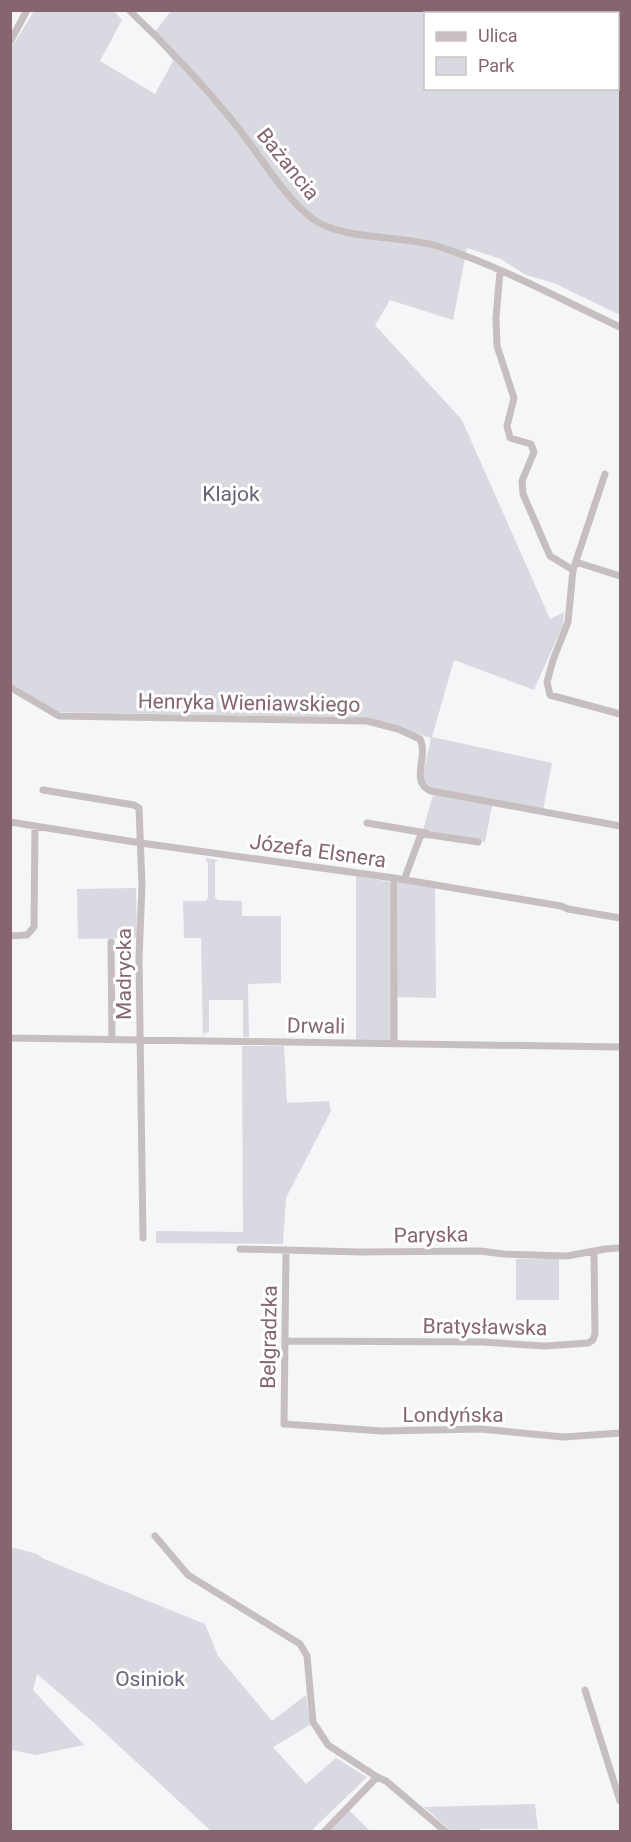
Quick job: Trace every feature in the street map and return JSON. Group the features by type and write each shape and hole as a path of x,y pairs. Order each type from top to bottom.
{"street":[{"path":"10,42 27,10"},
{"name":"Bażancia","path":"129,10 177,56 236,124 295,202 313,219 327,228 343,232 421,242 465,256 621,327"},
{"path":"500,271 496,318 497,346 514,398 507,426 510,438 531,444 534,452 522,481 523,494 550,556 573,570"},
{"path":"605,474 573,570 568,622 547,682 550,695 621,714"},
{"path":"576,561 621,576"},
{"name":"Henryka Wieniawskiego","path":"10,687 59,716 367,721 398,729 420,739 424,749 420,778 422,784 431,791 621,826"},
{"name":"Madrycka","path":"43,790 137,806 140,811 139,958 143,1238"},
{"name":"Józefa Elsnera","path":"10,822 141,843 394,878 621,918"},
{"path":"366,823 478,842"},
{"path":"10,936 27,935 34,927 35,826"},
{"path":"404,880 420,837 426,833"},
{"path":"394,878 394,1044"},
{"path":"111,942 112,1040"},
{"name":"Drwali","path":"10,1038 621,1047"},
{"name":"Paryska","path":"240,1249 361,1252 480,1251 567,1256 621,1248"},
{"name":"Belgradzka","path":"284,1424 286,1250"},
{"name":"Bratysławska","path":"286,1341 482,1342 545,1346 588,1343 593,1340 595,1334 594,1251"},
{"name":"Londyńska","path":"284,1424 382,1431 480,1429 564,1437 621,1433"},
{"path":"155,1536 188,1575 300,1644 307,1656 314,1722 328,1745 386,1781 446,1832"},
{"path":"585,1690 621,1801"},
{"path":"324,1832 377,1777"}],"green space":[{"name":"Klajok","path":"34,11 114,11 122,20 100,61 155,94 173,61 154,33 171,11 620,11 620,315 554,283 526,275 501,259 467,248 453,320 390,300 375,325 462,420 550,619 564,612 563,625 534,690 454,660 432,737 552,763 543,810 432,788 422,779 431,738 368,718 57,712 11,683 10,50"},
{"path":"433,795 492,806 485,842 423,830"},
{"path":"205,858 218,860 215,862 215,897 218,900 242,901 242,916 281,916 281,983 248,984 249,1038 243,1037 243,1000 209,1000 209,1032 204,1033 203,1039 201,938 184,938 183,901 206,901 208,863"},
{"path":"356,876 391,882 391,1041 356,1040"},
{"path":"398,882 435,888 436,998 397,997"},
{"path":"136,888 137,938 78,939 77,889"},
{"path":"242,1046 284,1046 287,1103 329,1101 331,1111 286,1198 283,1244 156,1243 156,1231 243,1232"},
{"path":"516,1259 559,1259 559,1300 516,1300"},
{"name":"Osiniok","path":"11,1547 37,1554 44,1559 205,1624 218,1656 272,1721 306,1695 310,1725 273,1747 306,1784 336,1758 367,1777 311,1831 211,1831 92,1721 37,1674 33,1690 84,1745 36,1755 11,1750"},
{"path":"535,1804 538,1829 480,1829 480,1832 451,1831 424,1807"},
{"path":"349,1810 370,1831 328,1832"}]}
